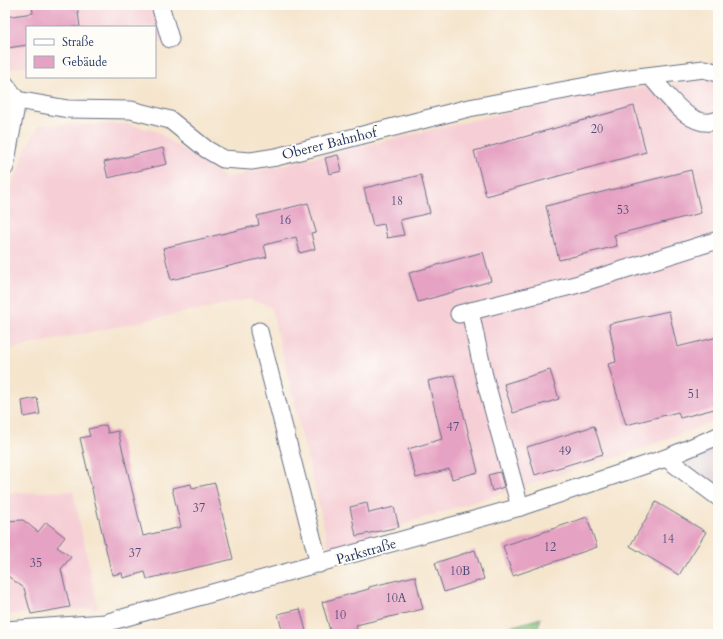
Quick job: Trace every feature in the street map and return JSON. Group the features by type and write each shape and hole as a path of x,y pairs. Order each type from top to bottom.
{"street":[{"path":"160,5 170,39"},
{"name":"Oberer Bahnhof","path":"17,100 68,109 131,110 170,120 206,149 223,159 251,161 276,157 469,108 630,78 651,77 679,71 704,69 718,73"},
{"path":"651,77 688,116 697,122 707,123 718,120"},
{"path":"5,84 17,100 12,119 7,164 5,167"},
{"path":"520,507 465,313 575,285 718,240"},
{"path":"259,331 319,564"},
{"name":"Parkstraße","path":"5,630 105,623 520,507 666,458 718,436"},
{"path":"666,458 718,497"}],"shaded area":[{"path":"5,5 160,5 170,39 156,43 156,26 26,26 26,66 5,70"},
{"path":"718,55 718,420 641,449 329,548 271,307 249,299 5,350 5,199 26,148 39,125 127,124 156,131 226,178 581,95 697,81"},
{"path":"718,443 718,495 675,462"},
{"path":"5,490 6,493 73,491 98,608 5,615"}],"green space":[{"path":"541,618 536,634 485,634"},
{"path":"111,630 115,634 39,634"}],"building":[{"path":"32,5 77,5 80,26 26,26 26,45 8,48 5,17 33,13"},
{"path":"634,106 646,152 486,196 474,151"},
{"path":"163,148 167,164 108,178 104,162"},
{"path":"338,155 342,171 329,174 325,158"},
{"path":"691,170 701,213 614,235 617,246 559,260 546,206"},
{"path":"421,175 430,213 400,220 404,235 387,238 384,224 373,226 364,188"},
{"path":"308,203 316,232 311,233 315,249 300,253 296,237 264,245 267,257 171,280 163,248 259,225 257,216"},
{"path":"483,252 491,281 418,302 409,273"},
{"path":"669,311 677,347 718,337 718,408 680,418 678,412 626,425 608,364 616,362 609,324"},
{"path":"550,370 559,399 513,413 504,384"},
{"path":"454,375 478,472 452,479 449,469 416,478 408,449 442,439 428,381"},
{"path":"37,398 40,414 24,417 22,401"},
{"path":"106,425 108,433 118,431 143,536 181,527 172,488 191,484 192,488 215,483 233,559 147,579 145,572 123,578 122,573 112,575 80,438 90,436 88,429"},
{"path":"594,426 603,454 535,475 527,447"},
{"path":"500,472 504,487 492,491 488,475"},
{"path":"656,502 706,532 679,575 630,546"},
{"path":"367,503 369,513 394,507 399,527 356,536 350,507"},
{"path":"587,517 597,547 513,576 503,546"},
{"path":"23,520 38,532 46,522 65,537 57,547 71,557 61,569 70,607 31,614 24,588 5,574 5,521"},
{"path":"475,550 484,579 444,592 435,563"},
{"path":"415,576 423,609 356,625 357,629 331,634 322,602 369,589 369,587"},
{"path":"300,609 306,631 283,634 278,614"}]}
